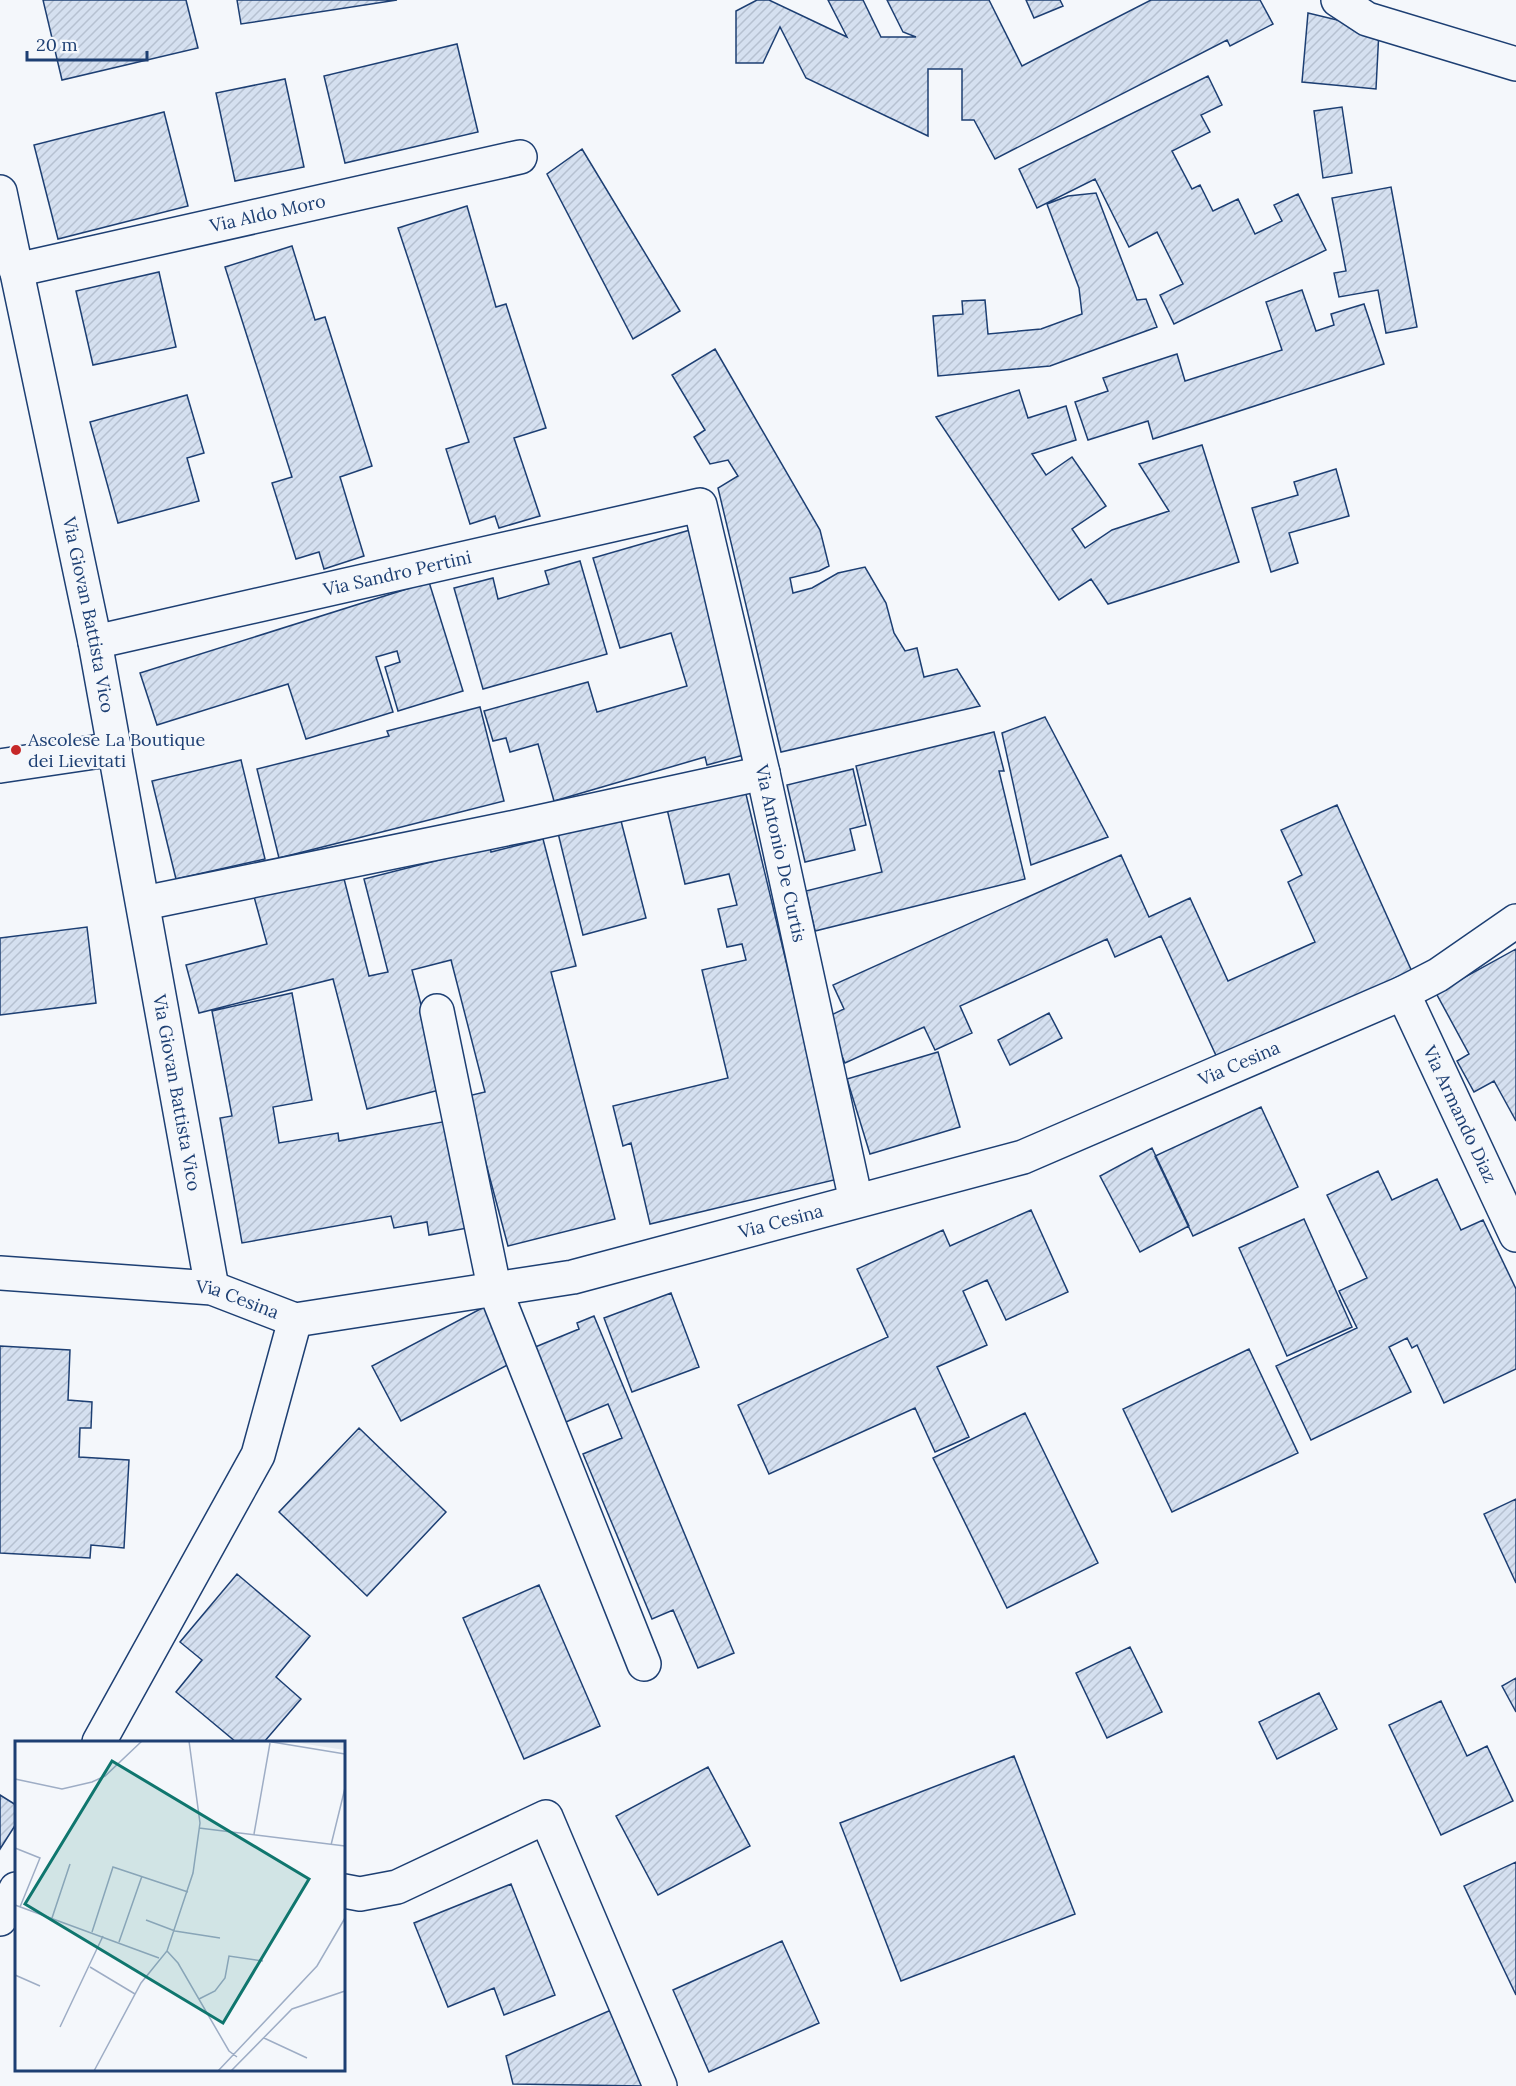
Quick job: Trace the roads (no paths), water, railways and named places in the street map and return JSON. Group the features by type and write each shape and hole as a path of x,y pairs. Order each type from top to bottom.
{"street":[{"path":"1338,0 1367,19 1516,64"},
{"name":"Via Aldo Moro","path":"16,270 519,157"},
{"name":"Via Giovan Battista Vico","path":"0,192 95,642 212,1288"},
{"name":"Via Sandro Pertini","path":"95,642 700,505"},
{"name":"Via Antonio De Curtis","path":"700,505 763,773 856,1202"},
{"path":"0,766 115,749"},
{"path":"144,903 530,824 763,773"},
{"name":"Via Cesina","path":"0,1273 212,1288 295,1320 494,1287 573,1277 1023,1157 1403,993 1438,975 1516,921"},
{"name":"Via Armando Diaz","path":"1403,993 1516,1236"},
{"path":"437,1011 494,1287 644,1664"},
{"path":"100,1741 258,1455 295,1320"},
{"path":"345,1891 360,1894 397,1887 546,1817 660,2086"},
{"path":"0,1919 15,1891"}],"place":[{"name":"Ascolese La Boutique dei Lievitati","path":"16,750"}]}
